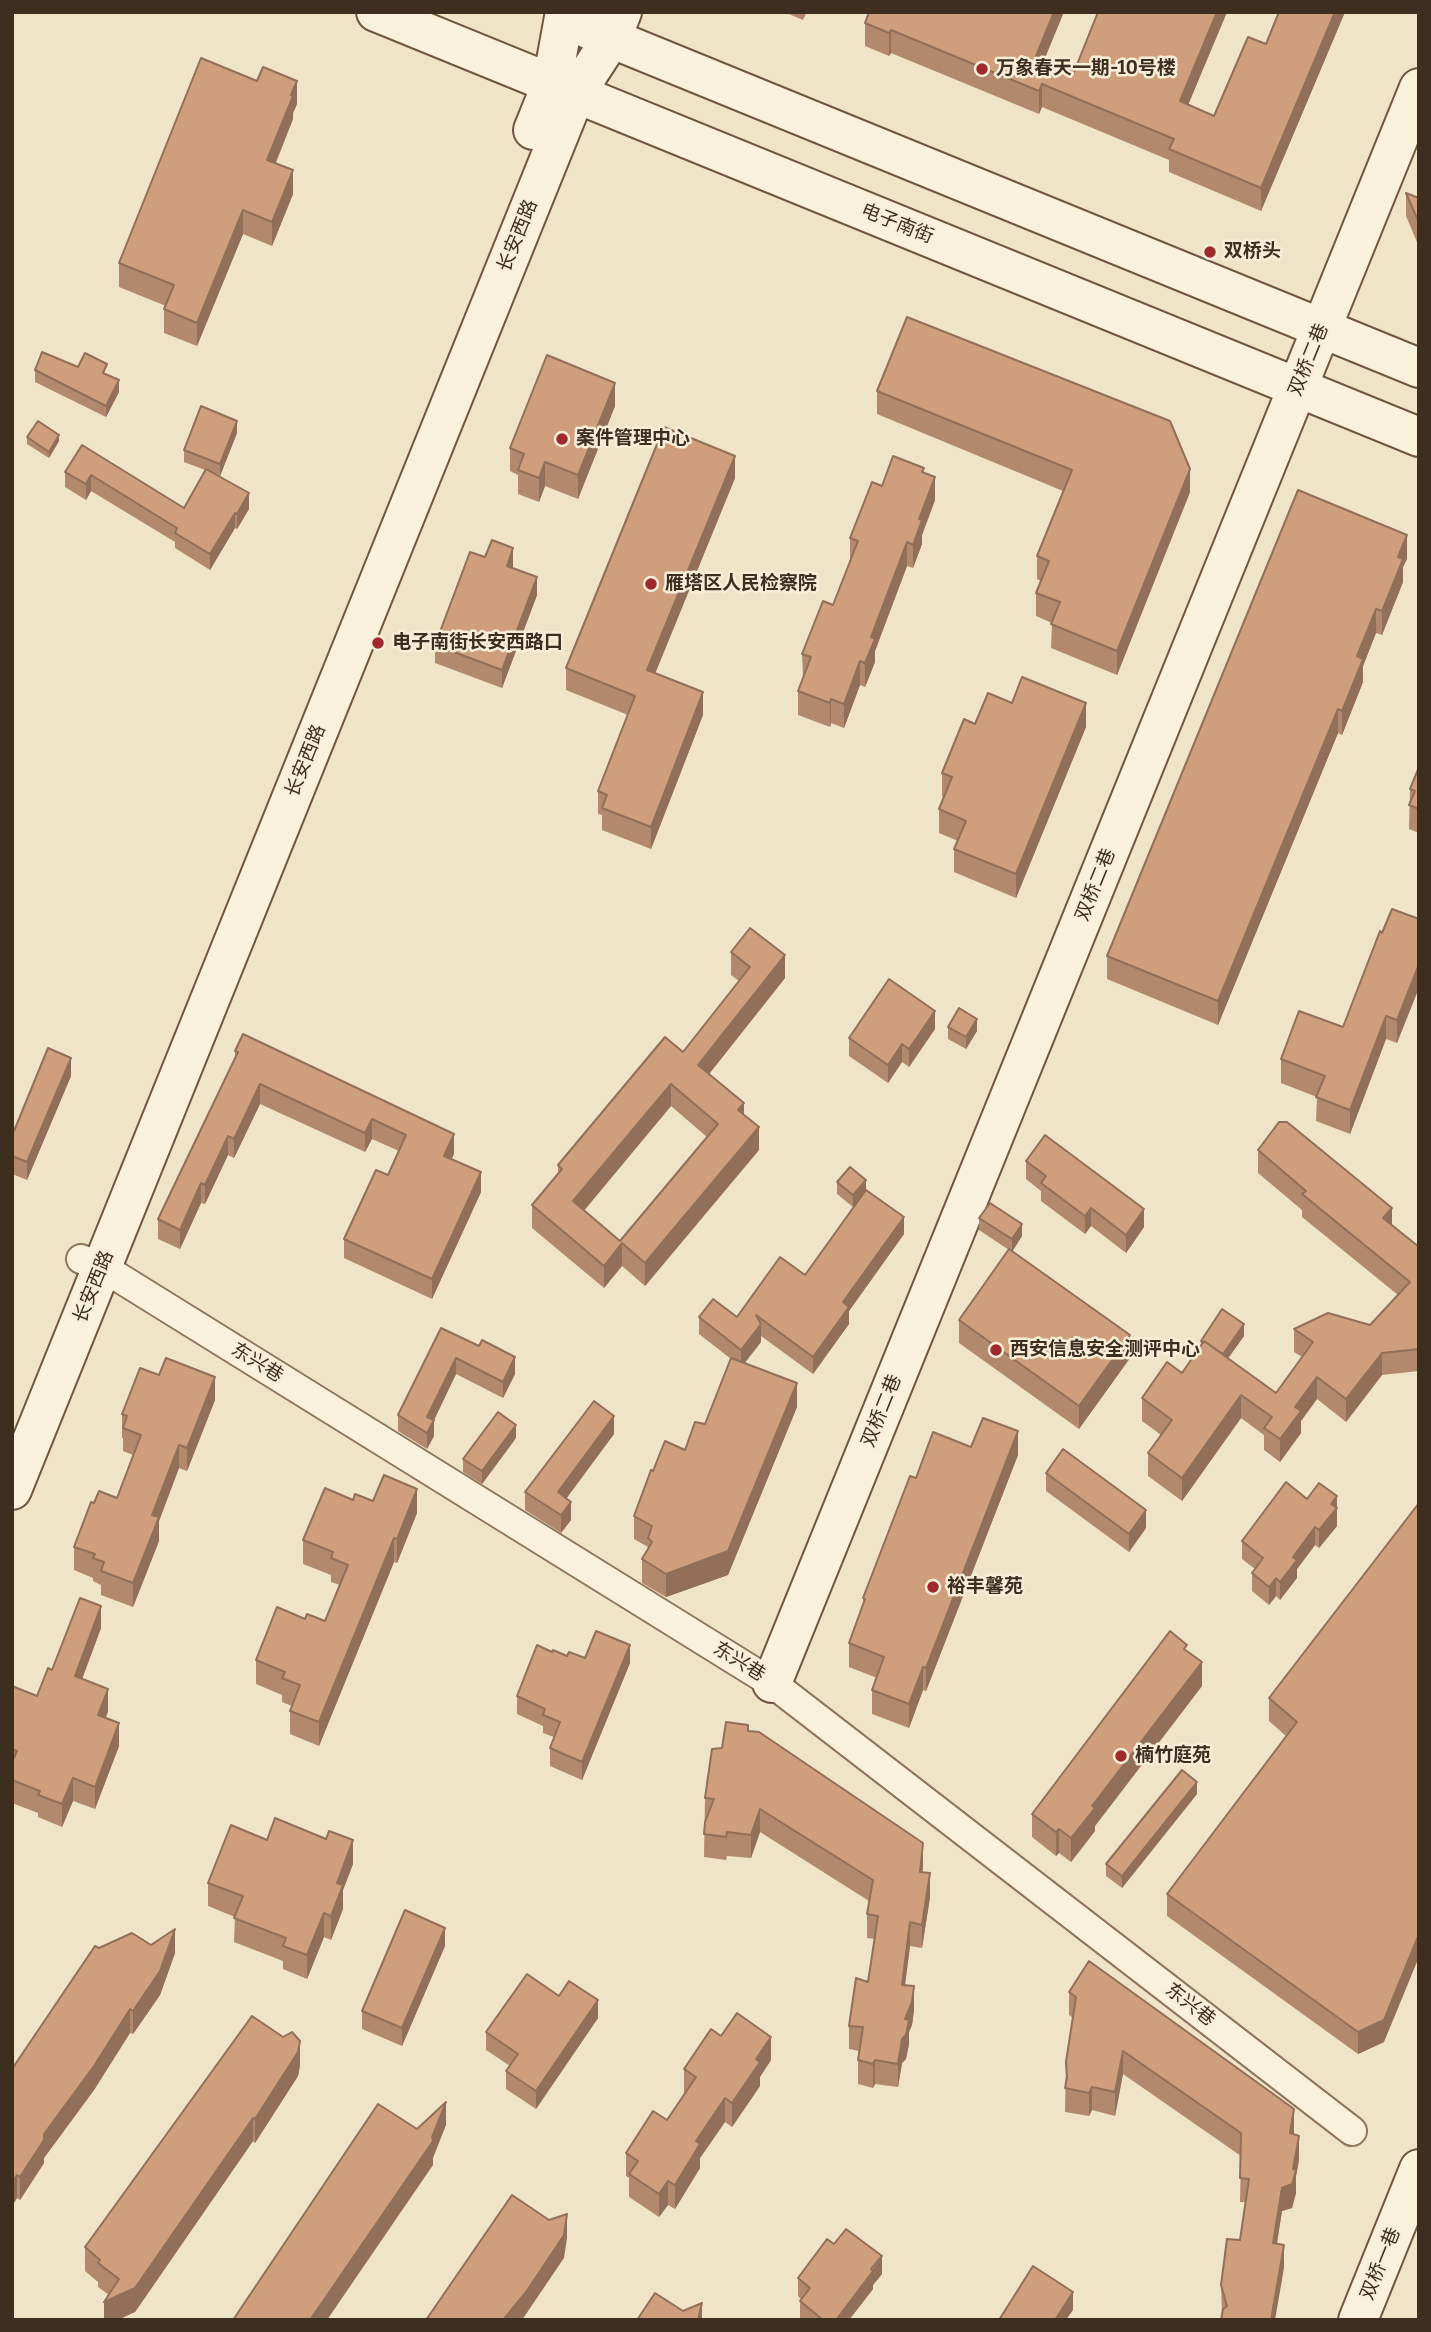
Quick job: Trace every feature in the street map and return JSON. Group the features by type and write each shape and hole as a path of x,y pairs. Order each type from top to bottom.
{"main road":[{"name":"电子南街","path":"376,12 1419,437"},
{"name":"长安西路","path":"558,15 564,88"},
{"path":"558,15 617,25 1419,368"},
{"name":"长安西路","path":"12,1490 91,1263 564,88 617,25"},
{"name":"双桥二巷","path":"772,1683 1419,88"},
{"name":"长安西路","path":"12,1424 91,1263"},
{"name":"双桥一巷","path":"1358,2320 1419,2169"},
{"name":"双桥一巷","path":"1385,2320 1419,2235"}],"street":[{"name":"东兴巷","path":"91,1263 772,1683 1352,2131"}],"building":[{"path":"869,12 1054,12 1036,56 1074,72 1098,12 1217,12 1180,101 1214,116 1248,37 1266,44 1279,12 1335,12 1261,188 1169,149 1174,139 1042,84 1039,91 891,30 889,33 865,23"},
{"path":"201,58 257,81 263,67 297,81 267,160 293,170 272,222 243,210 197,323 164,309 174,285 119,263"},
{"path":"1406,193 1419,198 1419,223"},
{"path":"907,317 1170,421 1190,469 1117,651 1051,624 1060,602 1036,593 1049,561 1037,556 1072,470 877,391"},
{"path":"42,352 78,367 85,353 107,364 103,373 119,380 106,406 35,370"},
{"name":"案件管理中心","path":"547,355 615,383 578,475 545,462 539,478 518,470 524,454 510,448"},
{"path":"201,406 237,421 220,464 184,450"},
{"path":"38,421 59,435 49,452 27,437"},
{"path":"664,427 735,456 647,670 703,692 651,827 602,808 607,795 598,791 635,696 566,668"},
{"path":"82,445 184,508 206,469 249,493 210,554 175,533 177,528 91,475 86,484 65,472"},
{"path":"893,456 924,468 922,472 935,477 919,519 922,520 913,545 907,542 871,637 875,639 865,663 860,661 844,704 831,699 830,703 798,691 811,657 802,654 823,601 833,605 858,541 850,538 872,482 882,486"},
{"path":"1298,490 1407,535 1398,557 1403,559 1382,611 1376,609 1357,656 1363,659 1342,711 1338,709 1218,1001 1107,956"},
{"path":"492,540 513,548 507,566 537,577 502,670 435,645 470,552 485,557"},
{"path":"1022,677 1086,703 1016,874 954,849 966,821 939,809 952,777 942,773 964,719 975,724 988,693 1012,703"},
{"path":"1419,767 1419,809 1409,805 1415,791 1410,789"},
{"path":"1392,909 1419,919 1419,964 1397,1020 1386,1016 1350,1110 1316,1097 1325,1076 1281,1059 1299,1011 1343,1027 1380,931 1382,933"},
{"path":"750,928 785,955 698,1065 744,1103 738,1110 759,1127 645,1263 622,1243 604,1266 532,1205 562,1169 558,1165 665,1037 683,1052 750,967 731,952","holes":["671,1084 718,1124 620,1241 573,1201"]},
{"path":"889,979 935,1011 909,1049 902,1044 888,1065 849,1038"},
{"path":"959,1008 977,1019 966,1037 948,1027"},
{"path":"243,1034 454,1134 444,1156 481,1172 432,1279 344,1239 376,1170 388,1175 406,1135 372,1119 365,1133 260,1084 234,1139 228,1136 205,1185 201,1183 180,1230 158,1219 238,1052 235,1051"},
{"path":"48,1048 71,1058 27,1162 12,1156 12,1130 14,1131"},
{"path":"1279,1122 1287,1122 1392,1208 1383,1218 1419,1247 1419,1349 1382,1353 1346,1399 1317,1377 1295,1407 1301,1411 1280,1439 1264,1428 1272,1417 1241,1395 1182,1478 1148,1453 1172,1420 1142,1398 1167,1362 1182,1373 1204,1341 1276,1393 1313,1342 1294,1329 1328,1313 1370,1325 1410,1282 1302,1194 1306,1191 1258,1150"},
{"path":"1045,1135 1144,1209 1126,1235 1091,1208 1085,1216 1041,1183 1046,1176 1026,1161"},
{"path":"850,1167 866,1180 853,1195 837,1182"},
{"path":"866,1190 904,1217 843,1302 849,1307 813,1357 756,1315 761,1324 741,1350 699,1317 713,1299 737,1317 780,1257 805,1275"},
{"path":"990,1203 1022,1224 1012,1239 979,1218"},
{"path":"1009,1249 1130,1335 1079,1406 959,1320"},
{"path":"1222,1309 1244,1324 1223,1354 1201,1341"},
{"path":"441,1328 479,1346 482,1340 515,1357 503,1382 456,1358 427,1417 434,1420 427,1433 398,1415"},
{"path":"166,1358 215,1377 187,1448 179,1445 152,1515 159,1517 133,1583 101,1571 104,1562 93,1558 95,1554 74,1547 91,1502 94,1503 99,1491 117,1498 141,1435 123,1428 127,1416 122,1414 140,1368 159,1375"},
{"path":"731,1358 797,1383 728,1551 666,1574 642,1559 652,1542 648,1538 652,1526 634,1516 665,1441 685,1450 695,1422 705,1424"},
{"path":"594,1401 614,1416 558,1492 571,1502 561,1515 525,1492"},
{"path":"498,1412 516,1425 482,1471 463,1459"},
{"name":"裕丰馨苑","path":"983,1418 1018,1431 926,1668 923,1667 909,1704 872,1690 884,1657 849,1643 865,1599 863,1598 910,1476 916,1478 933,1432 971,1447"},
{"path":"1063,1449 1146,1510 1129,1534 1046,1473"},
{"path":"384,1475 417,1489 397,1539 394,1538 319,1722 290,1711 300,1685 282,1678 285,1672 256,1660 277,1607 305,1619 307,1614 325,1621 348,1565 331,1558 333,1552 303,1540 325,1488 353,1500 355,1494 373,1501"},
{"path":"1286,1482 1307,1499 1319,1483 1337,1496 1331,1504 1337,1508 1319,1530 1315,1527 1293,1557 1297,1560 1280,1582 1276,1578 1269,1587 1252,1573 1263,1558 1242,1541"},
{"path":"1419,1503 1419,1934 1384,2020 1358,2032 1167,1894 1297,1722 1269,1698"},
{"path":"80,1598 101,1606 75,1676 108,1689 98,1715 119,1723 95,1787 73,1778 62,1804 38,1795 40,1791 12,1780 12,1762 17,1751 12,1749 12,1686 37,1696 48,1668 52,1670"},
{"path":"596,1631 630,1645 582,1762 550,1748 560,1722 543,1715 545,1709 517,1696 537,1645 552,1652 553,1650 567,1656 569,1652 585,1658"},
{"name":"楠竹庭苑","path":"1170,1631 1187,1645 1184,1649 1202,1662 1092,1806 1095,1808 1071,1838 1059,1829 1056,1832 1032,1814"},
{"path":"726,1722 748,1725 748,1731 759,1732 923,1843 920,1872 930,1873 922,1925 910,1922 902,1985 914,1986 912,2002 905,2019 909,2020 906,2035 902,2039 898,2064 875,2060 873,2064 858,2060 863,2027 849,2026 856,1978 868,1982 878,1916 867,1914 873,1880 760,1809 751,1835 727,1832 726,1837 704,1834 705,1822 714,1799 705,1798 712,1749 722,1748"},
{"path":"1182,1770 1197,1782 1122,1876 1106,1864"},
{"path":"275,1818 326,1839 329,1831 353,1840 337,1883 343,1885 331,1916 324,1913 307,1955 283,1946 286,1938 234,1918 243,1896 208,1883 231,1825 267,1840"},
{"path":"405,1910 445,1928 402,2028 362,2011"},
{"path":"175,1929 160,1971 133,2011 130,2009 94,2066 44,2134 44,2140 20,2177 17,2175 12,2182 12,2069 95,1946 99,1948 132,1933 151,1945"},
{"path":"1089,1961 1294,2109 1290,2133 1299,2136 1293,2169 1296,2170 1292,2184 1282,2188 1273,2243 1284,2245 1271,2320 1221,2320 1223,2309 1227,2306 1221,2285 1227,2239 1240,2240 1249,2179 1240,2178 1241,2133 1123,2051 1115,2092 1092,2087 1089,2093 1065,2088 1066,2062 1076,1997 1069,1992"},
{"path":"527,1974 559,1996 569,1981 598,2000 536,2091 506,2071 518,2054 486,2032"},
{"path":"737,2013 771,2037 756,2059 760,2062 732,2103 725,2098 696,2141 700,2144 675,2185 668,2181 659,2194 629,2174 638,2161 626,2153 653,2111 667,2120 696,2077 684,2069 711,2029 721,2036"},
{"path":"252,2016 283,2037 292,2032 300,2041 298,2052 255,2119 253,2118 135,2288 104,2302 119,2279 98,2263 100,2260 85,2247"},
{"path":"446,2102 432,2137 433,2141 310,2320 233,2320 378,2104 417,2129"},
{"path":"512,2195 549,2220 567,2214 564,2235 526,2292 503,2320 426,2320"},
{"path":"846,2229 882,2256 836,2320 823,2320 800,2301 810,2288 798,2278 827,2239 834,2244"},
{"path":"1033,2266 1073,2292 1055,2320 999,2320"},
{"path":"655,2293 683,2311 702,2303 698,2320 637,2320"}],"place":[{"name":"万象春天一期-10号楼","path":"982,69"},
{"name":"双桥头","path":"1210,252"},
{"name":"案件管理中心","path":"562,439"},
{"name":"雁塔区人民检察院","path":"651,584"},
{"name":"电子南街长安西路口","path":"378,643"},
{"name":"西安信息安全测评中心","path":"996,1350"},
{"name":"裕丰馨苑","path":"933,1587"},
{"name":"楠竹庭苑","path":"1121,1756"}]}
